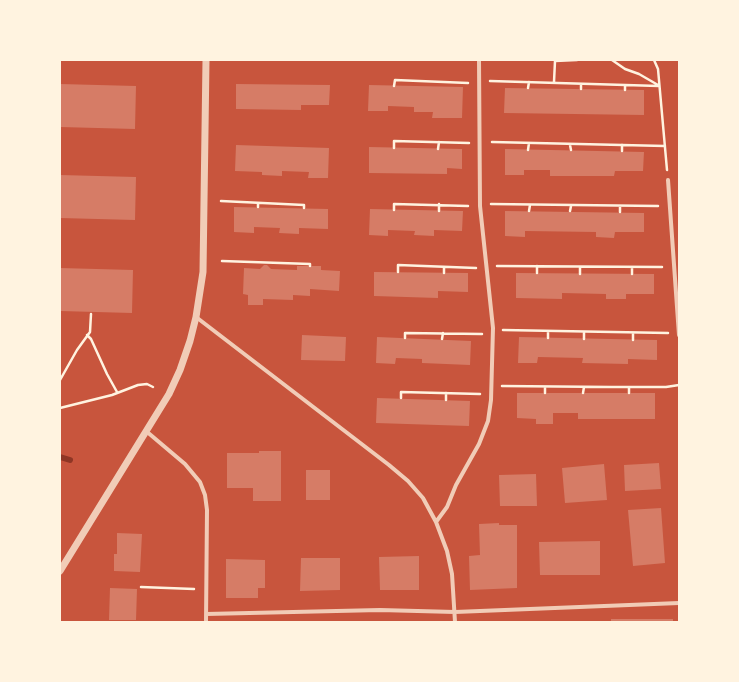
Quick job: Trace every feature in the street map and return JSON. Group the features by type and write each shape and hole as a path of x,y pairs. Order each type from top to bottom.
{"street":[{"path":"60,571 169,394 180,370 190,341 196,317 203,272 206,60"},
{"path":"436,522 447,507 456,485 479,444 488,421 492,385 492,332 480,206 479,60"},
{"path":"668,180 679,334"},
{"path":"196,317 389,465 408,481 423,498 436,522 447,551 452,574 455,622"},
{"path":"146,431 185,464 200,482 205,495 207,510 206,622"},
{"path":"206,614 380,610 455,612 679,603"}],"path":[{"path":"554,82 555,61 577,60"},
{"path":"612,60 625,70 639,74 659,86"},
{"path":"654,60 658,69 668,180"},
{"path":"394,86 395,80 479,83 486,81 554,82 659,86"},
{"path":"438,82 438,87"},
{"path":"528,88 529,82"},
{"path":"581,84 581,89"},
{"path":"625,85 625,90"},
{"path":"394,148 394,141 665,146"},
{"path":"438,149 439,142"},
{"path":"528,150 529,143"},
{"path":"570,144 571,150"},
{"path":"622,145 622,151"},
{"path":"221,201 304,204 304,208"},
{"path":"394,210 394,204 439,204 467,206"},
{"path":"439,204 439,211"},
{"path":"480,206 490,204 670,206"},
{"path":"529,211 530,205"},
{"path":"570,211 571,206"},
{"path":"620,206 620,212"},
{"path":"222,261 265,264 310,264 310,266"},
{"path":"398,272 398,265 486,268 500,266 537,266 674,268"},
{"path":"537,266 537,273"},
{"path":"444,267 444,273"},
{"path":"580,267 580,274"},
{"path":"632,267 632,274"},
{"path":"60,380 76,350 90,332 90,314"},
{"path":"405,338 405,333 548,331 679,334"},
{"path":"548,331 548,338"},
{"path":"584,332 584,339"},
{"path":"442,333 442,339"},
{"path":"633,333 633,340"},
{"path":"87,335 91,339 117,392"},
{"path":"60,408 75,405 138,385 147,384 153,387"},
{"path":"492,385 545,387 666,387 679,385"},
{"path":"545,387 545,393"},
{"path":"583,393 584,387"},
{"path":"629,387 629,394"},
{"path":"401,398 402,392 491,395"},
{"path":"446,393 446,400"},
{"path":"141,587 207,590"}],"building":[{"path":"60,84 136,86 135,129 60,127"},
{"path":"236,84 330,85 329,105 301,105 301,110 236,109"},
{"path":"369,85 463,87 462,118 432,118 433,112 414,112 414,107 388,106 388,111 368,111"},
{"path":"505,88 644,90 644,115 504,113"},
{"path":"236,145 329,148 328,178 308,178 309,172 282,171 282,176 262,175 262,172 235,171"},
{"path":"369,147 462,149 462,169 447,168 447,174 369,173"},
{"path":"505,149 644,152 643,171 615,171 614,176 550,176 550,170 524,170 524,175 505,175"},
{"path":"60,175 136,177 135,220 60,218"},
{"path":"234,207 328,209 328,229 299,228 299,234 279,233 280,228 254,227 254,233 234,232"},
{"path":"370,209 463,211 462,231 434,230 434,236 414,235 415,231 388,230 388,236 369,235"},
{"path":"505,211 644,213 644,232 615,232 614,238 596,237 596,232 525,231 525,237 505,236"},
{"path":"264,265 267,265 271,269 297,270 297,266 321,266 321,270 340,271 339,291 310,289 310,296 293,295 293,300 263,299 263,305 248,305 248,295 243,294 244,268 260,269"},
{"path":"60,268 133,270 132,313 60,311"},
{"path":"374,272 468,273 468,292 438,291 438,298 374,296"},
{"path":"516,273 654,274 654,294 626,294 626,299 606,299 606,294 562,293 562,299 516,298"},
{"path":"302,335 346,337 345,361 301,360"},
{"path":"377,337 471,341 470,365 422,363 422,359 396,358 395,364 376,363"},
{"path":"519,337 657,340 657,360 628,359 628,364 582,363 583,358 538,357 537,363 518,363"},
{"path":"517,393 655,393 655,419 578,419 578,413 553,413 553,424 536,424 536,419 517,418"},
{"path":"377,398 470,401 469,426 376,423"},
{"path":"259,451 281,451 281,501 253,501 253,488 227,488 227,453 259,453"},
{"path":"659,463 661,489 625,491 624,465"},
{"path":"604,464 607,500 565,503 562,468"},
{"path":"306,470 330,470 330,500 306,500"},
{"path":"536,474 537,506 500,506 499,475"},
{"path":"661,508 665,563 633,566 628,510"},
{"path":"499,523 499,525 517,525 517,588 470,590 469,556 480,555 479,524"},
{"path":"117,533 142,534 140,572 114,571 114,554 117,554"},
{"path":"600,541 600,575 540,575 539,542"},
{"path":"419,556 419,590 380,590 379,557"},
{"path":"301,558 340,558 340,590 300,591"},
{"path":"226,559 265,560 265,588 258,588 258,598 226,598"},
{"path":"110,588 137,589 136,620 109,620"},
{"path":"611,619 673,619 673,622 611,622"}],"waterway":[{"path":"60,457 70,460"}]}
